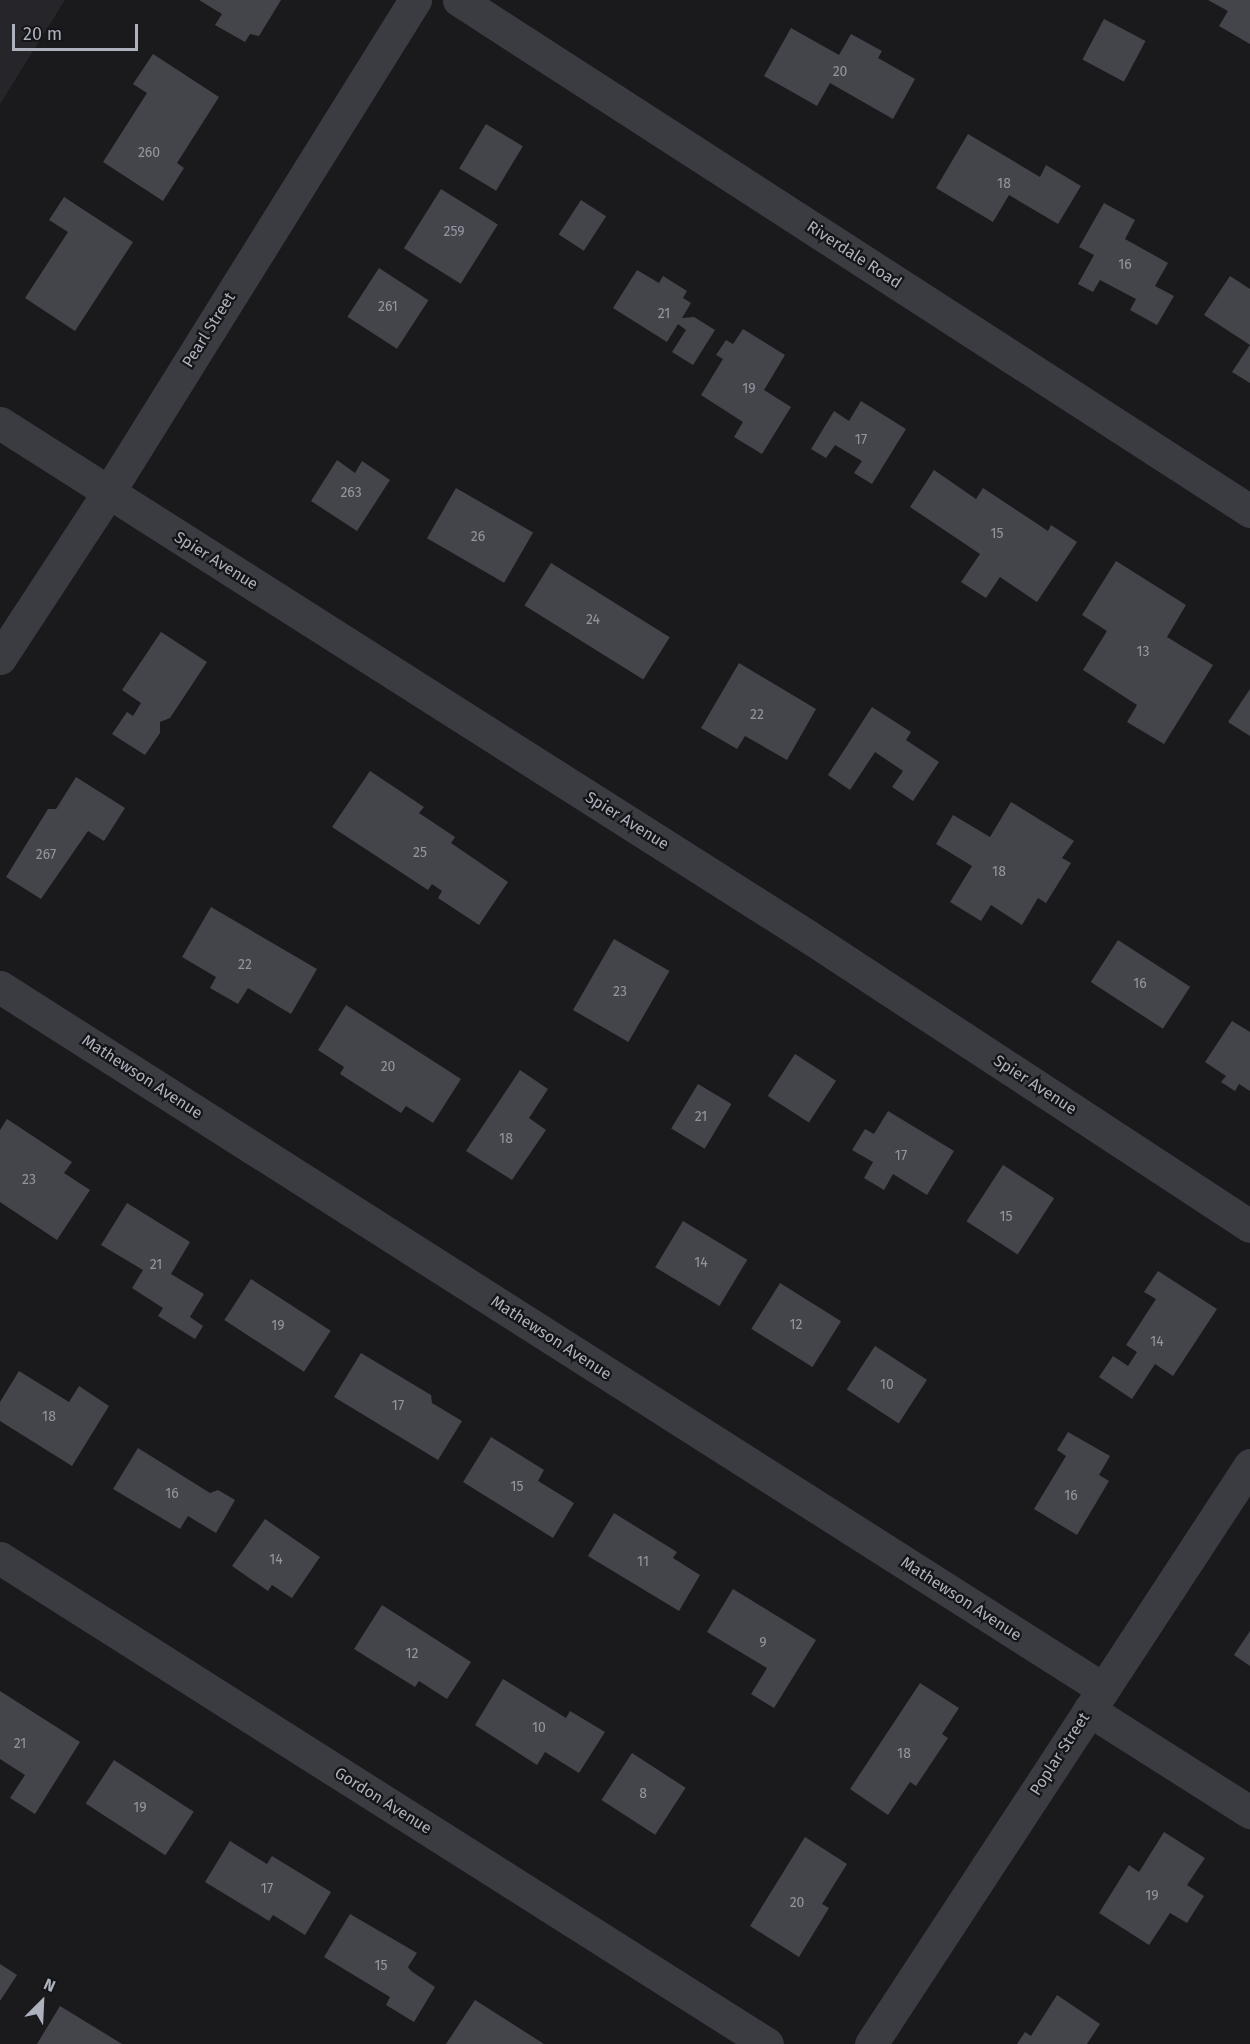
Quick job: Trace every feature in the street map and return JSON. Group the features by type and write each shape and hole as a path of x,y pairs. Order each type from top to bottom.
{"street":[{"name":"Pearl Street","path":"0,658 108,493 415,0"},
{"name":"Riverdale Road","path":"459,0 1250,511"},
{"name":"Spier Avenue","path":"0,423 809,937 1250,1226"},
{"name":"Mathewson Avenue","path":"0,987 1096,1700 1250,1812"},
{"name":"Poplar Street","path":"871,2044 1250,1465"},
{"name":"Gordon Avenue","path":"0,1558 767,2044"}],"shaded area":[{"path":"0,0 65,0 0,104"}],"building":[{"path":"199,0 281,0 259,36 250,34 245,42 215,25 222,14"},
{"path":"1208,0 1250,0 1250,44 1219,26 1228,11"},
{"path":"1104,19 1145,41 1124,82 1082,60"},
{"path":"791,28 839,55 851,34 882,51 878,58 915,79 893,119 830,83 817,106 764,76"},
{"path":"153,54 219,97 177,163 184,168 163,201 103,162 147,93 133,84"},
{"path":"486,124 523,146 496,191 459,169"},
{"path":"968,134 1040,177 1046,165 1081,186 1058,224 1009,195 993,222 936,188"},
{"path":"441,189 498,225 461,284 404,248"},
{"path":"64,197 133,242 75,331 25,298 68,232 49,220"},
{"path":"581,200 606,216 584,251 559,234"},
{"path":"1104,203 1135,220 1125,239 1168,263 1155,286 1174,296 1157,325 1130,310 1136,299 1100,280 1093,292 1078,284 1094,255 1079,247"},
{"path":"379,268 428,300 397,349 347,317"},
{"path":"637,270 659,283 663,276 687,291 683,298 691,303 682,318 694,317 715,330 693,365 672,352 686,330 678,324 667,342 613,308"},
{"path":"1230,276 1250,289 1250,345 1204,315"},
{"path":"743,329 785,355 764,390 791,407 762,454 734,437 743,422 701,395 723,359 716,355 726,340 733,344"},
{"path":"1250,345 1250,383 1232,372"},
{"path":"861,401 906,429 872,484 854,473 862,461 835,445 826,458 811,449 834,411 849,421"},
{"path":"337,460 355,473 362,461 390,480 357,531 311,501"},
{"path":"934,470 976,499 983,488 1048,531 1051,525 1077,542 1037,602 1000,577 986,598 961,582 980,554 910,507"},
{"path":"456,488 533,532 504,583 427,538"},
{"path":"1116,561 1186,605 1167,637 1213,665 1164,744 1127,722 1137,705 1083,670 1107,631 1082,615"},
{"path":"551,563 670,637 643,680 525,605"},
{"path":"161,632 207,662 170,718 160,722 160,733 145,755 112,734 127,712 133,716 141,703 122,690"},
{"path":"739,663 816,709 787,760 745,736 737,749 701,728"},
{"path":"1250,689 1250,736 1228,722"},
{"path":"872,707 911,732 906,740 939,762 913,801 892,787 903,771 875,752 850,790 828,775"},
{"path":"370,771 424,807 419,813 455,837 451,843 508,882 479,925 438,898 442,891 432,884 428,890 332,827"},
{"path":"76,777 125,808 104,841 88,831 41,899 6,877 48,809 56,809"},
{"path":"1011,802 1074,841 1062,858 1071,863 1046,903 1038,898 1022,925 991,905 981,921 950,902 972,866 936,844 953,815 990,837"},
{"path":"211,907 317,969 291,1014 248,988 238,1004 210,988 216,977 182,957"},
{"path":"614,939 669,971 628,1042 573,1010"},
{"path":"1118,940 1190,987 1163,1029 1091,982"},
{"path":"346,1005 461,1079 433,1123 406,1106 401,1113 340,1074 344,1067 318,1050"},
{"path":"1232,1021 1250,1032 1250,1091 1239,1084 1235,1091 1221,1082 1226,1076 1205,1062"},
{"path":"795,1054 836,1081 809,1123 768,1096"},
{"path":"520,1070 548,1089 529,1118 546,1130 512,1180 466,1151"},
{"path":"698,1084 731,1104 705,1149 671,1129"},
{"path":"888,1111 954,1151 927,1195 893,1174 884,1190 864,1178 873,1162 852,1150 865,1129 874,1134"},
{"path":"7,1119 72,1162 64,1173 90,1190 57,1240 0,1202 0,1130"},
{"path":"1003,1165 1054,1198 1018,1254 967,1221"},
{"path":"127,1203 190,1242 171,1274 204,1294 190,1317 203,1326 195,1339 158,1316 163,1308 132,1288 143,1270 101,1245"},
{"path":"683,1221 747,1260 719,1306 655,1267"},
{"path":"1158,1271 1217,1309 1173,1376 1155,1364 1132,1399 1099,1377 1113,1356 1128,1366 1137,1352 1126,1345 1156,1299 1144,1292"},
{"path":"251,1279 331,1331 304,1372 224,1320"},
{"path":"780,1283 841,1321 812,1367 751,1329"},
{"path":"875,1346 927,1380 899,1423 847,1390"},
{"path":"361,1353 431,1395 432,1403 462,1421 438,1460 334,1397"},
{"path":"19,1371 69,1402 79,1386 109,1406 72,1466 0,1421 0,1402"},
{"path":"1068,1432 1110,1456 1099,1475 1109,1481 1077,1535 1034,1509 1066,1456 1057,1450"},
{"path":"491,1437 544,1470 538,1481 574,1503 553,1538 463,1482"},
{"path":"138,1448 210,1493 218,1490 235,1500 216,1533 188,1516 180,1529 113,1489"},
{"path":"614,1513 677,1552 673,1558 700,1575 679,1611 588,1556"},
{"path":"265,1519 320,1557 292,1598 272,1585 268,1591 232,1566"},
{"path":"733,1589 816,1640 774,1708 751,1694 767,1668 707,1632"},
{"path":"382,1605 471,1662 447,1699 419,1681 415,1687 354,1649"},
{"path":"1250,1631 1250,1666 1234,1655"},
{"path":"503,1679 566,1718 570,1711 605,1732 579,1773 545,1752 537,1765 475,1725"},
{"path":"920,1683 959,1708 942,1734 948,1738 916,1786 910,1782 888,1815 850,1789"},
{"path":"0,1691 80,1742 35,1814 10,1798 25,1775 0,1759"},
{"path":"632,1753 686,1788 655,1835 602,1800"},
{"path":"114,1760 194,1812 165,1855 86,1804"},
{"path":"1164,1832 1205,1858 1187,1885 1204,1896 1187,1923 1170,1913 1149,1945 1099,1913 1129,1865 1139,1872"},
{"path":"805,1837 847,1864 822,1904 829,1908 799,1957 750,1926"},
{"path":"230,1841 267,1864 272,1856 331,1892 305,1935 273,1915 269,1921 205,1882"},
{"path":"350,1914 417,1953 408,1967 435,1987 414,2022 386,2005 390,1997 324,1957"},
{"path":"0,1964 17,1975 0,2001"},
{"path":"1057,1995 1100,2024 1087,2044 1017,2044 1025,2032 1031,2036"},
{"path":"475,2000 544,2044 446,2044"},
{"path":"60,2006 122,2044 37,2044"}]}
